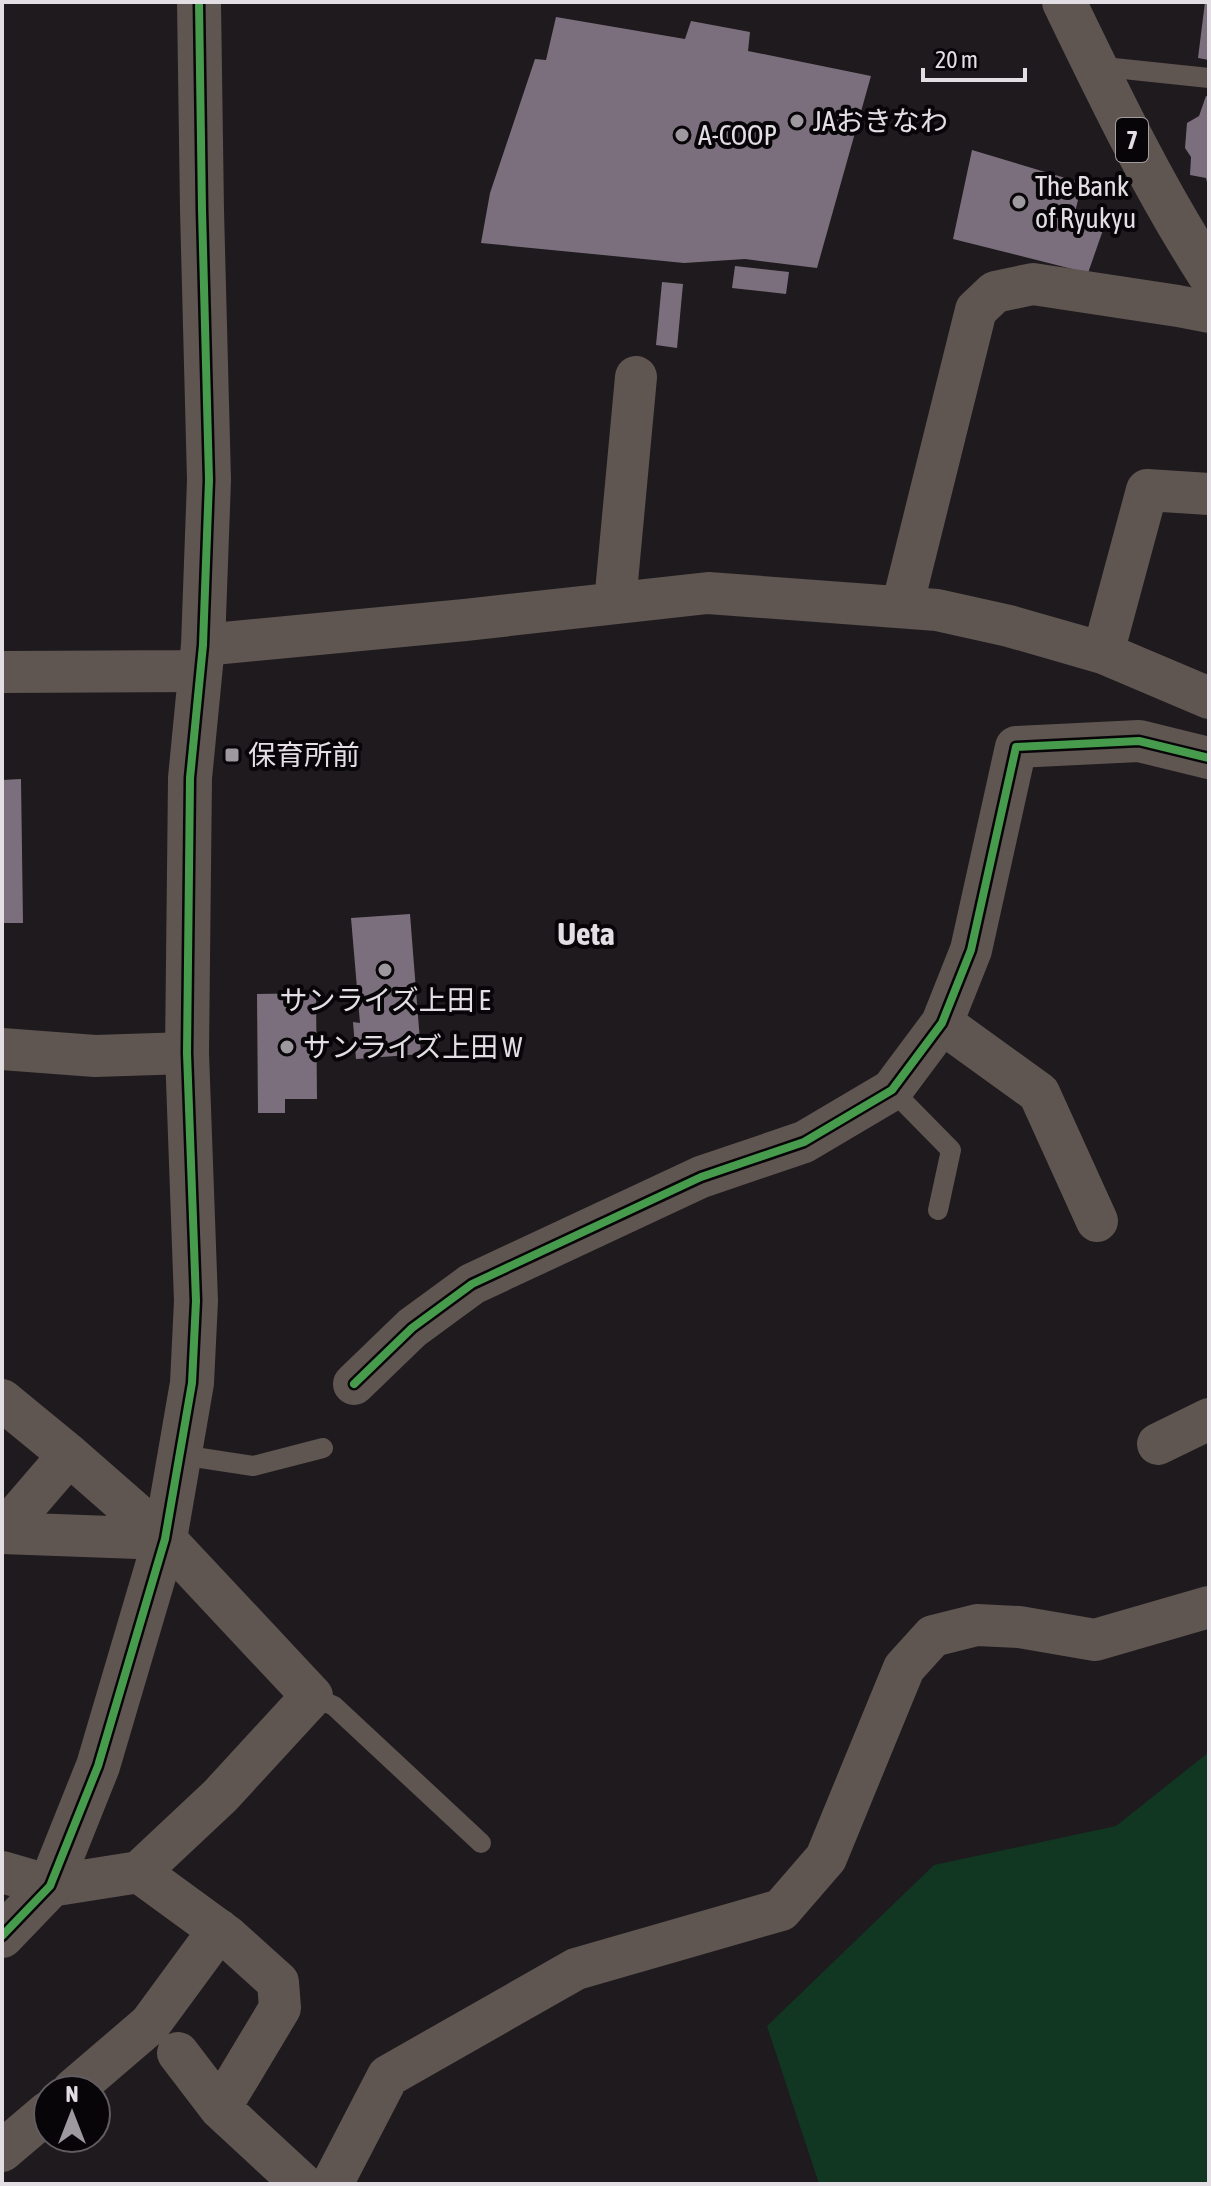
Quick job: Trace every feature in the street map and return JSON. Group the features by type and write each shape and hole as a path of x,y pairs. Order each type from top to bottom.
{"main road":[{"name":"7","path":"1064,2 1164,200 1209,274"}],"street":[{"path":"2,1936 50,1886 98,1766 165,1539 192,1383 196,1301 187,1053 190,778 201,658 209,480 199,2"},
{"path":"902,607 976,310 995,292 1033,284 1209,312"},
{"path":"615,603 636,377"},
{"path":"1103,653 1147,490 1209,494"},
{"path":"2,672 201,658 465,620 708,593 937,610 1009,626 1103,653 1209,698"},
{"path":"354,1384 412,1328 472,1284 701,1177 804,1142 892,1090 942,1023 971,950 1016,747 1139,741 1209,758"},
{"path":"942,1023 1039,1093 1097,1221"},
{"path":"2,1049 95,1056 187,1053"},
{"path":"2,1400 165,1539 312,1696 220,1796 139,1872 50,1886 2,1872"},
{"path":"1158,1444 1209,1419"},
{"path":"2,1533 69,1455"},
{"path":"2,1533 165,1539"},
{"path":"332,2184 388,2076 576,1969 781,1910 826,1858 904,1668 933,1636 977,1625 1019,1627 1095,1640 1209,1607"},
{"path":"139,1872 219,1930 278,1982 280,2008 220,2108"},
{"path":"92,2074 150,2024 219,1930"},
{"path":"178,2053 220,2108 302,2184"},
{"path":"2,2151 32,2126"}],"lane":[{"path":"1095,66 1209,78"},
{"path":"892,1090 951,1150 938,1210"},
{"path":"181,1455 253,1466 323,1448"},
{"path":"312,1696 334,1706 481,1843"}],"green space":[{"path":"1209,1752 1209,2184 819,2184 767,2026 934,1865 1116,1826"}],"building":[{"path":"1205,2 1209,2 1209,60 1198,58"},
{"name":"A-COOP","path":"556,17 685,39 691,21 750,32 748,51 871,76 817,268 745,259 684,263 481,243 490,193 535,59 546,60"},
{"path":"1206,96 1209,97 1208,186 1206,178 1190,175 1191,157 1185,148 1187,123 1199,116"},
{"name":"The Bank of Ryukyu","path":"972,150 1082,183 1073,221 1103,230 1088,273 953,239"},
{"path":"735,266 789,272 786,294 732,288"},
{"path":"662,282 683,284 677,348 656,345"},
{"path":"21,779 23,923 2,923 2,780"},
{"name":"サンライズ上田 E","path":"410,914 421,1054 356,1059 353,1022 360,1023 351,918"},
{"name":"サンライズ上田 W","path":"316,993 317,1099 285,1099 285,1113 258,1113 257,994"}],"cycle path":[{"path":"2,1936 50,1886 98,1766 165,1539 192,1383 196,1301 187,1053 190,778 203,645 209,480 199,2"},
{"path":"354,1384 412,1328 472,1284 701,1177 804,1142 892,1090 942,1023 971,950 1016,747 1139,741 1209,758"}],"place":[{"name":"JAおきなわ","path":"797,121"},
{"name":"A-COOP","path":"682,135"},
{"name":"The Bank of Ryukyu","path":"1019,202"},
{"name":"保育所前","path":"232,755"},
{"name":"サンライズ上田 E","path":"385,970"},
{"name":"サンライズ上田 W","path":"287,1047"}],"district":[{"name":"Ueta","path":"586,934"}]}
